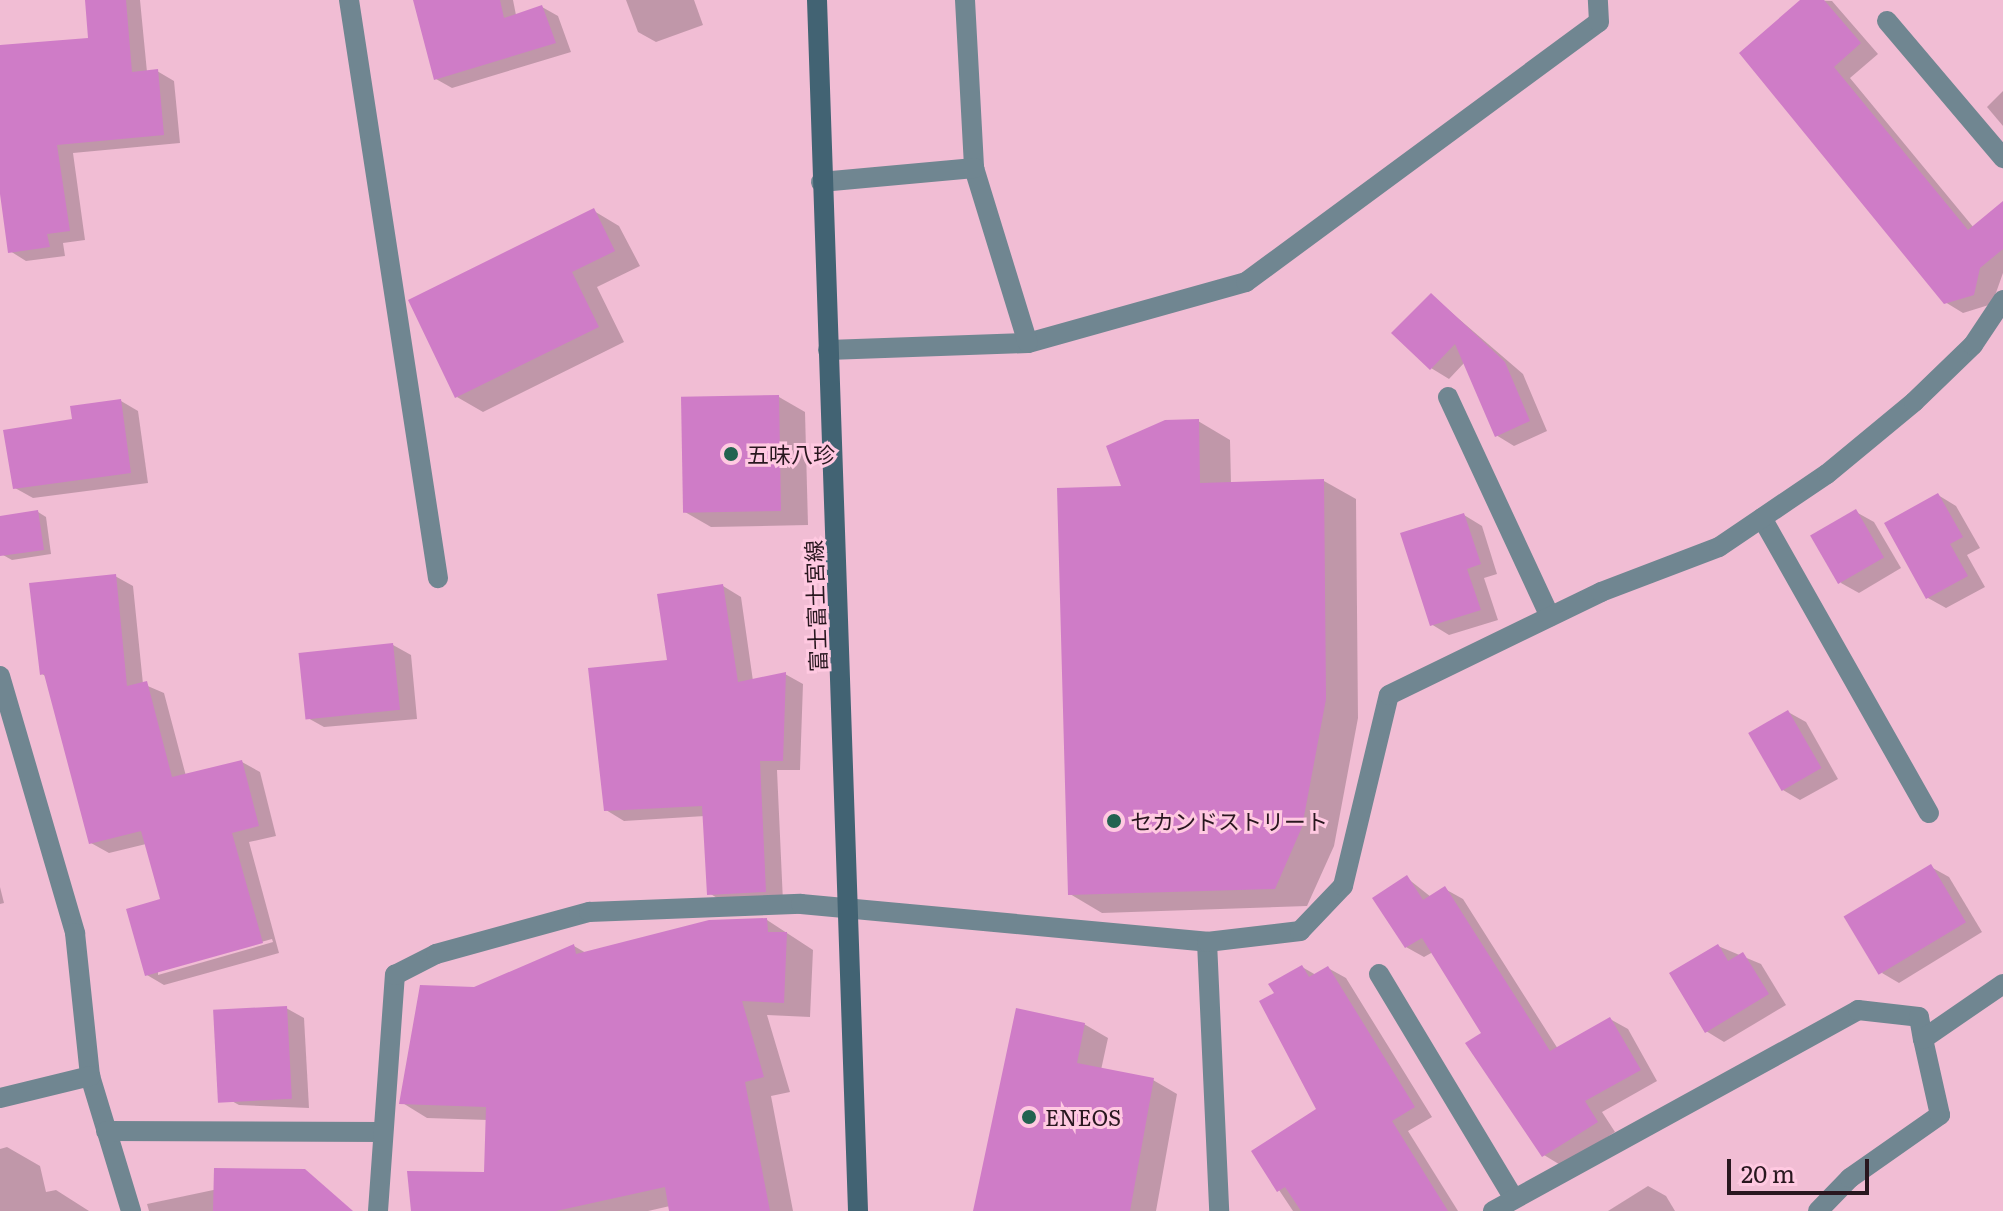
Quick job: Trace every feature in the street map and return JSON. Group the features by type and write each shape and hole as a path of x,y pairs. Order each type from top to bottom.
{"main road":[{"name":"富士富士宮線","path":"817,0 821,182 851,911 858,1211"}],"street":[{"path":"349,0 438,578"},
{"path":"965,0 974,168 1028,343"},
{"path":"828,350 1028,343 1246,282 1599,22 1598,0"},
{"path":"1887,21 2003,158"},
{"path":"821,182 974,168"},
{"path":"378,1211 395,975 436,954 589,912 801,904 1207,942 1300,931 1343,886 1389,695 1550,617 1719,547 1827,474 1914,402 1973,345 2003,300"},
{"path":"1448,397 1550,617"},
{"path":"1762,518 1929,813"},
{"path":"0,676 75,933 90,1076 131,1211"},
{"path":"1207,942 1219,1211"},
{"path":"1379,974 1513,1197"},
{"path":"1923,1039 2003,984"},
{"path":"1493,1211 1513,1197 1858,1010 1919,1017 1940,1115 1850,1178 1818,1211"},
{"path":"0,1098 90,1076"},
{"path":"106,1131 382,1132"}],"building":[{"path":"85,0 126,0 132,72 158,69 164,135 57,145 70,231 47,234 50,247 8,253 0,194 0,45 88,38"},
{"path":"413,0 500,0 504,18 542,5 556,43 434,80"},
{"path":"1800,0 1824,0 1861,43 1834,67 1968,230 2003,201 2003,249 1980,268 1974,295 1944,304 1739,53"},
{"path":"594,208 615,251 572,272 599,327 455,398 408,300"},
{"path":"1431,293 1505,362 1530,421 1495,437 1455,344 1430,370 1391,333"},
{"name":"五味八珍","path":"779,395 781,511 683,513 681,397"},
{"path":"121,399 131,473 13,489 3,430 72,419 70,406"},
{"path":"1199,419 1200,483 1324,479 1326,699 1302,827 1275,889 1068,895 1057,488 1121,486 1106,446 1165,420"},
{"path":"1938,493 1963,537 1950,544 1968,576 1926,599 1884,523"},
{"path":"1856,509 1884,557 1838,584 1810,536"},
{"path":"38,510 44,550 0,556 0,516"},
{"path":"1464,513 1481,564 1467,569 1481,610 1430,626 1400,533"},
{"path":"116,574 127,686 147,681 172,777 242,760 259,826 232,833 263,943 145,976 126,909 160,899 141,831 89,844 44,674 40,675 29,583"},
{"path":"723,584 738,682 786,672 783,761 760,761 766,892 707,895 702,806 604,811 588,668 667,660 657,594"},
{"path":"393,643 400,710 306,720 299,653"},
{"path":"1788,710 1822,768 1782,791 1748,733"},
{"path":"1931,864 1966,922 1879,975 1844,917"},
{"path":"1407,875 1423,900 1445,886 1550,1051 1610,1017 1641,1070 1585,1101 1598,1122 1542,1157 1465,1043 1481,1033 1422,938 1405,948 1372,898"},
{"path":"767,918 768,932 787,932 784,1003 742,1001 764,1077 745,1082 770,1211 669,1211 665,1187 556,1211 411,1211 407,1171 484,1172 486,1107 399,1104 420,985 474,987 574,944 576,954 709,920"},
{"path":"1718,944 1728,961 1743,952 1769,994 1705,1033 1669,973"},
{"path":"1302,965 1309,977 1328,966 1415,1107 1392,1121 1448,1211 1301,1211 1285,1187 1277,1192 1251,1151 1316,1109 1259,1001 1274,993 1268,984"},
{"path":"287,1006 292,1099 218,1103 213,1010"},
{"path":"1016,1008 1085,1023 1077,1063 1154,1078 1130,1211 973,1211"},
{"path":"214,1168 305,1169 353,1211 213,1211"}],"place":[{"name":"五味八珍","path":"731,454"},
{"name":"セカンドストリート","path":"1114,821"},
{"name":"ENEOS","path":"1029,1117"}]}
